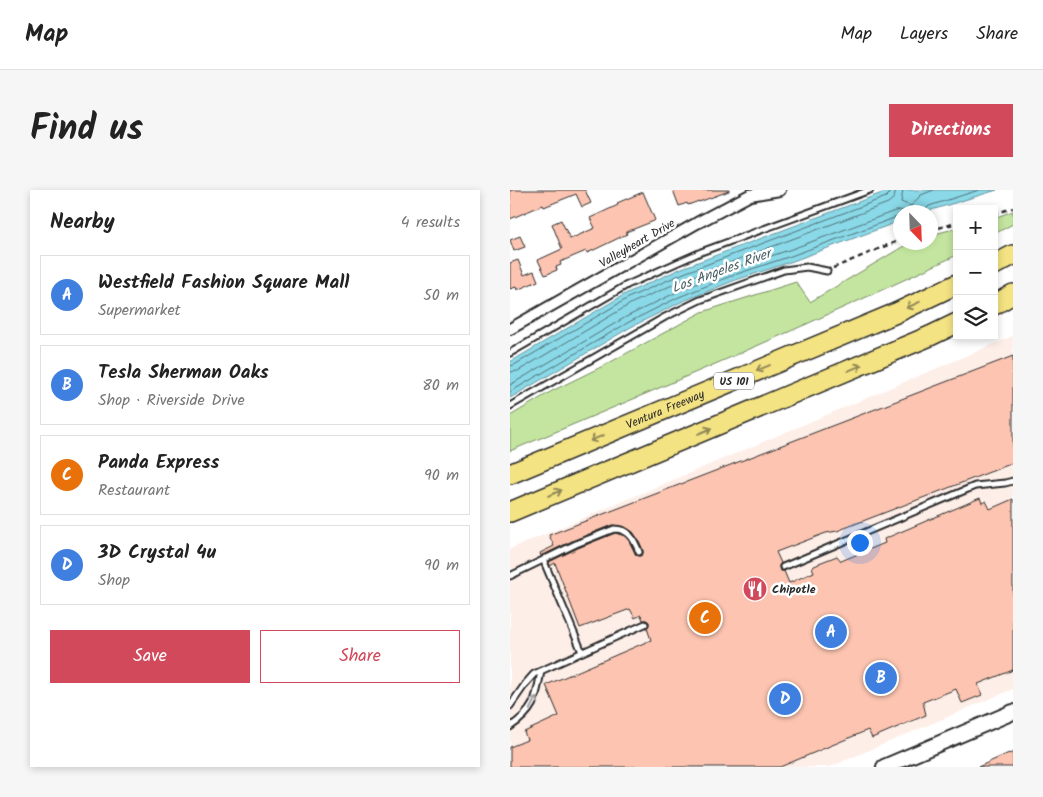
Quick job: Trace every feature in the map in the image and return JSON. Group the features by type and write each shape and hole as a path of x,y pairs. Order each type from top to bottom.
{"highway":[{"path":"998,263 1013,255"},
{"name":"Ventura Freeway","path":"510,474 896,313 953,286"},
{"path":"998,302 1013,294"},
{"path":"510,512 953,326"}],"main road":[{"path":"884,767 1013,712"}],"street":[{"name":"Valleyheart Drive","path":"510,329 749,193 780,190"}],"lane":[{"path":"510,353 627,285 660,270 701,252 870,190"},
{"path":"510,406 665,317 700,300 784,270 807,267 827,271"},
{"path":"783,567 975,486 1005,484 1013,481"},
{"path":"510,576 576,544 614,529 619,529 629,534 636,542 639,552"},
{"path":"544,559 551,553"},
{"path":"544,559 582,652"},
{"path":"510,706 534,674 645,624"},
{"path":"510,727 521,720 529,710 536,697 541,671"}],"path":[{"path":"998,213 1013,208"},
{"path":"938,228 953,225"},
{"path":"827,271 893,243"}],"shaded area":[{"path":"1013,336 1013,689 830,767 510,767 510,549"}],"green space":[{"path":"1013,211 1013,224 998,232 998,217"},
{"path":"953,229 953,257 791,331 510,451 510,416 552,391 607,364 702,312 796,282 810,302 897,250 938,250 938,233"}],"water":[{"name":"Los Angeles River","path":"890,190 997,190 938,208 938,205 893,205 893,224 733,281 681,302 631,327 510,398 510,362 627,293 682,268"}],"building":[{"path":"510,190 585,190 591,203 582,207 576,194 510,219"},
{"path":"673,190 729,191 699,202 679,206"},
{"path":"643,192 654,221 626,232 627,234 587,253 586,251 560,262 561,265 556,267 557,270 545,275 538,260 562,249 552,224 561,220 570,239 595,228 590,218 618,205 617,203"},
{"path":"520,236 525,247 514,251 510,240"},
{"path":"518,260 524,275 534,271 538,281 517,290 516,287 510,289 510,263"},
{"path":"1013,356 1013,463 837,531 826,533 776,552 781,563 779,568 781,571 784,571 789,583 814,572 812,567 819,563 837,556 841,561 885,543 884,539 980,498 982,503 986,501 990,509 1013,499 1013,670 978,684 982,695 962,703 956,689 923,702 926,715 872,738 868,730 780,767 510,767 510,747 527,740 524,732 559,716 546,685 651,640 647,628 649,622 643,620 641,615 635,618 630,609 580,628 555,563 550,566 549,563 578,548 615,533 625,536 636,555 640,556 643,554 643,550 633,532 625,527 612,525 541,556 540,553 554,546 549,535"},
{"path":"1013,752 1013,767 978,767 1010,754"}],"place":[{"name":"Chipotle","path":"755,589"},
{"name":"Panda Express","path":"705,618"},
{"name":"Westfield Fashion Square Mall","path":"831,632"},
{"name":"Tesla Sherman Oaks","path":"881,678"},
{"name":"3D Crystal 4u","path":"785,699"}]}
